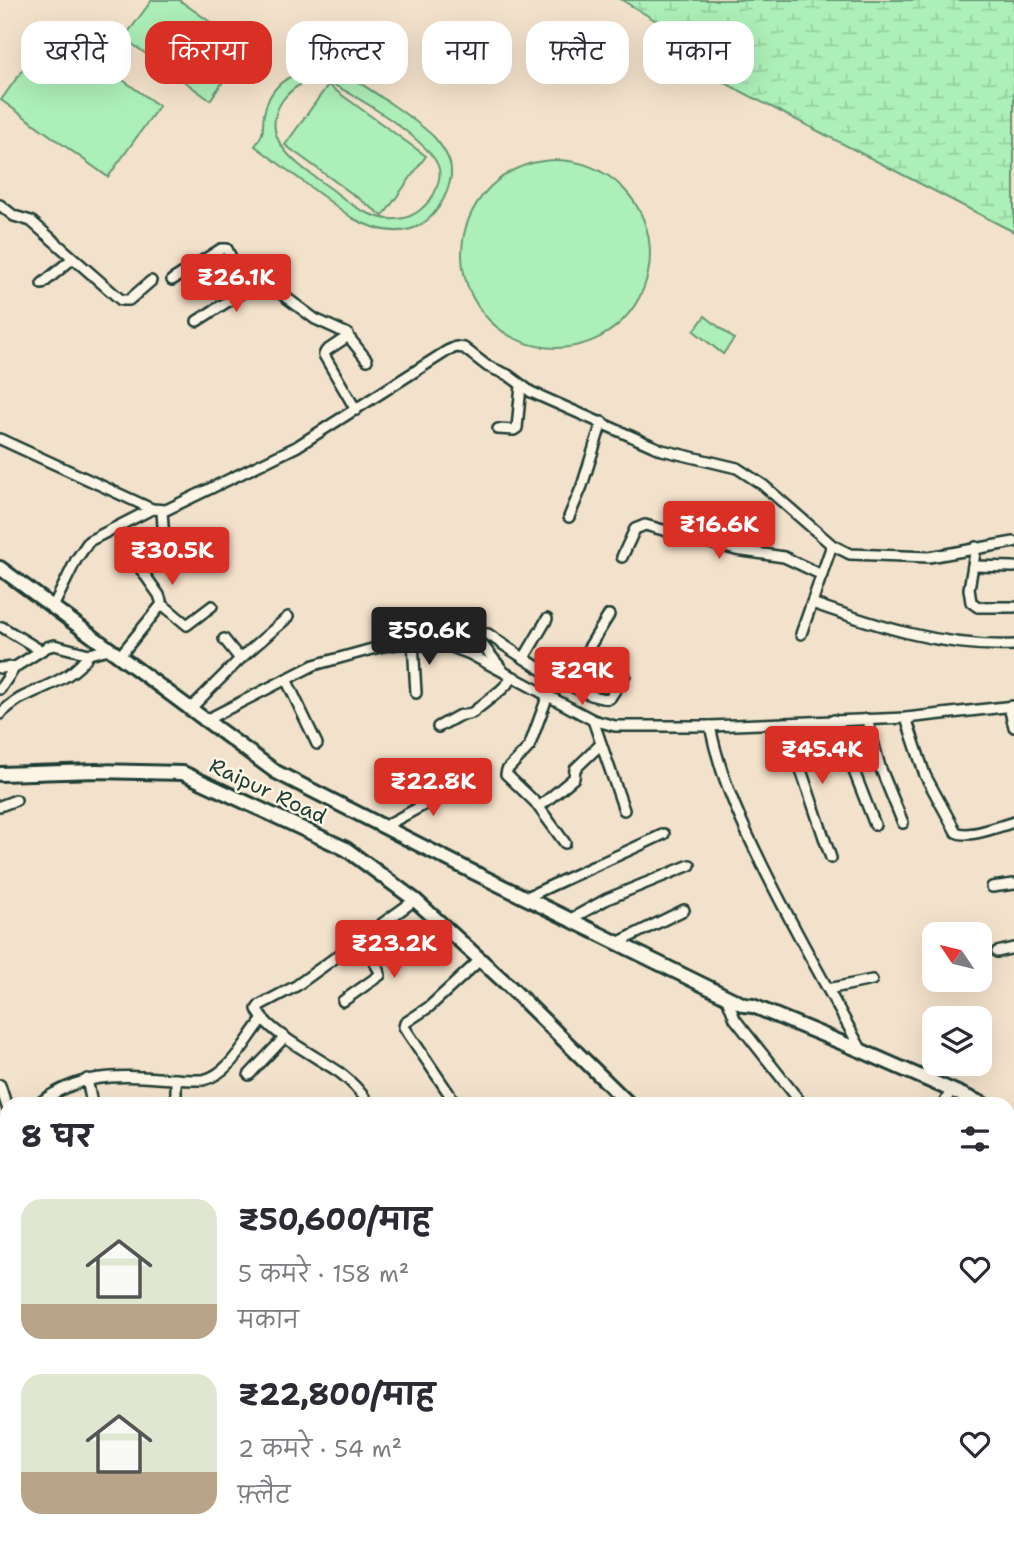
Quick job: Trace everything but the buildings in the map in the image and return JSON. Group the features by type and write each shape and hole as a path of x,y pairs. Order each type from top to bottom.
{"street":[{"path":"0,205 13,216 31,221 121,300 129,300 151,281"},
{"path":"172,280 223,248 228,250 237,270 276,290 315,319 348,336 367,360"},
{"path":"42,284 72,259"},
{"path":"197,321 260,281"},
{"path":"348,336 324,355 356,410"},
{"path":"53,607 76,560 89,541 157,510 173,509 296,447 456,347 468,350 487,366 569,411 602,422 669,453 737,468 763,485 842,551 859,556 929,556 1014,542"},
{"path":"498,429 517,428 521,386"},
{"path":"569,517 582,486 602,422"},
{"path":"0,439 157,510"},
{"path":"157,510 164,541 135,561 159,595 162,604 187,625 212,606"},
{"path":"622,557 635,529 645,525 736,550 784,557 822,575"},
{"path":"801,634 832,545"},
{"path":"976,547 969,594 973,605 1014,607"},
{"path":"973,565 1014,566"},
{"path":"0,568 276,772 744,1005 757,1016 939,1097"},
{"path":"812,603 876,626 917,635 985,646 1014,645"},
{"path":"0,689 15,667 40,650 54,645 89,654 114,653 162,604"},
{"path":"566,683 609,615"},
{"path":"189,710 240,659 288,617"},
{"path":"524,658 547,619"},
{"path":"2,627 40,650"},
{"path":"509,674 480,642 481,634 488,634 587,694 608,699 625,676"},
{"path":"223,639 240,659"},
{"path":"413,642 416,693"},
{"path":"204,721 332,659 383,646 413,642 444,644 509,674 593,720 615,726 710,726 906,718 1012,707 1014,727"},
{"path":"0,715 16,701 66,676 79,667 89,654"},
{"path":"0,668 15,667"},
{"path":"438,727 456,717 472,713 495,695 509,674"},
{"path":"286,679 317,744"},
{"path":"548,695 528,747 506,772 508,778 539,807 565,843"},
{"path":"906,718 925,775 956,832 968,835 1014,822"},
{"path":"867,719 880,767 903,823"},
{"path":"593,720 624,810"},
{"path":"834,720 875,825"},
{"path":"785,723 831,858"},
{"path":"710,726 717,759 737,813 771,884 862,1051"},
{"path":"539,807 574,777 575,769 601,744"},
{"name":"Raipur Road","path":"0,774 96,771 183,773 346,849 415,900 622,1097"},
{"path":"383,827 468,782"},
{"path":"0,806 16,800"},
{"path":"525,898 664,834"},
{"path":"569,920 607,899 690,865"},
{"path":"992,887 1014,884"},
{"path":"362,1097 343,1076 285,1037 257,1011 260,1005 296,986 415,900"},
{"path":"617,943 684,910"},
{"path":"343,1002 380,975 360,939"},
{"path":"997,952 1014,948"},
{"path":"451,1097 404,1027 405,1023 429,1007 480,960"},
{"path":"828,989 872,980"},
{"path":"726,996 735,1019 796,1097"},
{"path":"744,1005 753,1006 967,1097"},
{"path":"48,1097 86,1079 124,1077 202,1080 219,1074 263,1019"},
{"path":"249,1075 285,1037"},
{"path":"86,1079 90,1097"},
{"path":"176,1079 176,1097"}],"green space":[{"path":"152,0 179,0 209,21 145,21 145,53 131,43 131,28"},
{"path":"622,0 1014,0 1014,232 727,84 754,84 754,21 656,21"},
{"path":"21,72 21,84 128,84 159,106 108,177 1,100"},
{"path":"286,80 286,84 302,84 282,101 275,115 275,129 286,152 307,172 351,204 375,216 404,218 420,210 434,194 439,169 434,158 406,132 369,105 332,84 361,84 426,130 445,152 451,169 448,189 435,213 414,228 403,231 378,229 352,218 255,146 262,133 270,96"},
{"path":"188,84 221,84 210,100"},
{"path":"328,85 426,156 383,216 285,145"},
{"path":"556,160 592,167 623,187 643,218 650,254 643,290 623,321 592,341 556,348 520,341 489,321 469,290 462,254 469,218 489,187 520,167"},
{"path":"705,316 734,339 723,354 694,331"}]}
